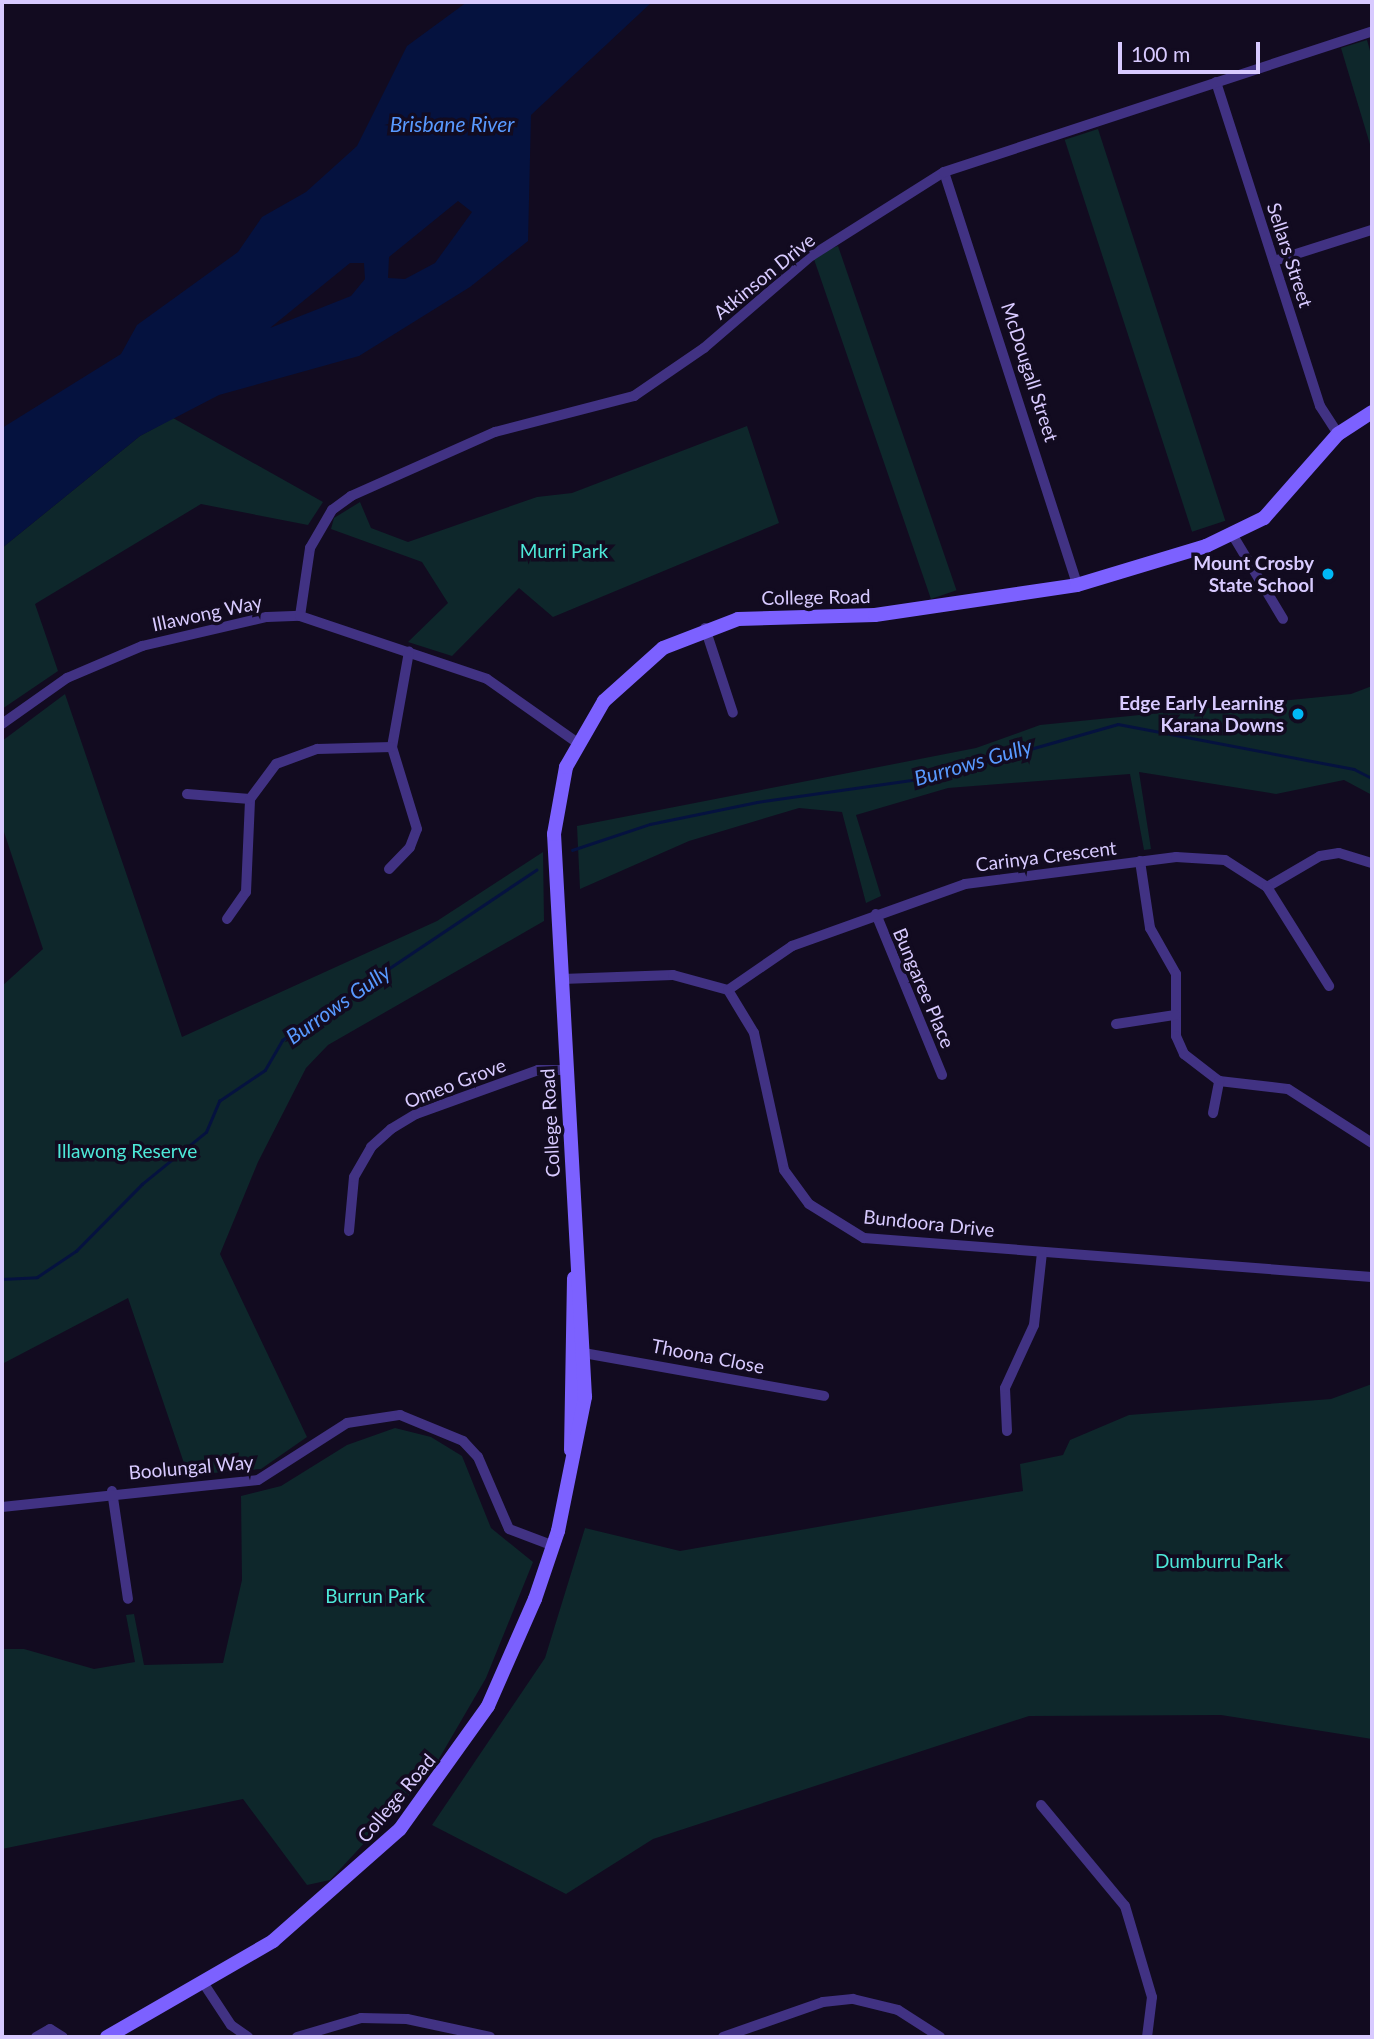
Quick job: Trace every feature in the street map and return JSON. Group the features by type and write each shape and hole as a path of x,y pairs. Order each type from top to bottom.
{"main road":[{"name":"College Road","path":"107,2037 204,1984 304,1919 430,1792 513,1657 554,1546 581,1431 576,1255 554,834 566,767 592,717 629,675 705,628 781,615 875,615 1077,585 1232,534 1275,508 1338,434 1372,412"}],"street":[{"name":"Atkinson Drive","path":"300,616 310,548 332,510 351,496 495,432 634,396 704,348 811,256 944,172 1372,31"},
{"name":"Sellars Street","path":"1216,82 1320,406 1338,434"},
{"name":"McDougall Street","path":"944,172 1077,585"},
{"path":"1274,261 1372,230"},
{"path":"1232,534 1283,619"},
{"name":"Illawong Way","path":"2,724 67,678 142,646 267,617 300,616 487,679 579,744"},
{"path":"705,628 733,713"},
{"path":"389,869 410,847 417,829 392,747 410,652"},
{"path":"227,919 246,892 250,799 261,780 293,753 392,747"},
{"path":"187,794 250,799"},
{"path":"1267,887 1321,856 1339,853 1372,863"},
{"name":"Carinya Crescent","path":"728,990 769,957 876,914 965,884 1140,862 1225,860 1267,887 1329,986"},
{"path":"1140,862 1150,928 1176,974 1175,1016 1184,1054 1219,1080 1288,1089 1372,1143"},
{"name":"Bungaree Place","path":"876,914 942,1075"},
{"path":"562,979 673,975 728,990"},
{"name":"Bundoora Drive","path":"728,990 754,1033 784,1170 809,1204 863,1238 1372,1277"},
{"path":"1116,1024 1175,1016"},
{"name":"Omeo Grove","path":"349,1231 354,1177 371,1147 391,1129 416,1114 538,1070 566,1070"},
{"path":"1213,1113 1219,1080"},
{"path":"1007,1431 1005,1388 1036,1316 1042,1252"},
{"name":"Thoona Close","path":"580,1352 824,1396"},
{"name":"Boolungal Way","path":"2,1507 112,1491 258,1480 283,1470 347,1423 400,1415 463,1441 478,1457 509,1529 554,1546"},
{"path":"112,1491 128,1599"},
{"path":"1041,1805 1125,1906 1152,1997 1147,2037"},
{"path":"204,1984 231,2025 248,2037"},
{"path":"723,2037 822,2002 853,1999 898,2010 940,2037"},
{"path":"297,2037 361,2018 407,2020 490,2037"},
{"path":"36,2037 50,2029 62,2037"}],"green space":[{"path":"1367,40 1372,58 1372,151 1341,48"},
{"path":"1098,129 1225,521 1192,532 1065,140"},
{"path":"838,246 957,590 931,599 812,255"},
{"path":"173,418 323,502 308,525 201,504 35,604 58,671 2,709 2,548 140,436"},
{"name":"Murri Park","path":"747,426 779,523 553,617 519,588 452,656 408,642 448,603 422,562 331,529 334,518 360,502 371,528 408,542 537,497 572,493"},
{"path":"1372,686 1372,795 1344,780 1276,794 1139,772 1151,849 1144,850 1130,774 948,788 856,815 881,896 866,903 842,812 799,808 689,841 580,889 577,826 976,748 1040,725 1351,694"},
{"name":"Illawong Reserve","path":"65,694 182,1037 437,921 543,852 544,921 328,1045 306,1068 258,1162 220,1254 307,1437 261,1469 188,1475 128,1298 2,1364 2,986 43,949 2,826 2,741"},
{"name":"Dumburru Park","path":"1372,1384 1372,1739 1221,1715 1029,1716 653,1839 566,1894 432,1825 545,1658 585,1528 680,1551 1023,1491 1020,1464 1063,1455 1070,1440 1129,1415 1331,1399"},
{"name":"Burrun Park","path":"395,1428 431,1437 462,1456 491,1528 533,1562 486,1678 433,1769 330,1880 307,1885 243,1799 2,1849 2,1649 24,1649 94,1669 135,1662 126,1615 134,1614 144,1665 223,1663 242,1580 241,1496 281,1486 347,1445"}],"water":[{"name":"Brisbane River","path":"467,2 652,2 531,115 528,241 470,287 359,356 219,395 140,436 2,548 2,428 121,354 137,325 238,252 262,217 306,192 357,146 407,46","holes":["458,201 472,212 435,263 405,279 388,278 389,257","350,263 364,263 365,279 351,296 270,328"]}],"waterway":[{"name":"Burrows Gully","path":"572,850 650,824 757,802 932,777 1118,724 1354,769 1372,778"},
{"name":"Burrows Gully","path":"2,1279 37,1277 76,1251 142,1184 206,1132 219,1101 265,1070 282,1040 536,870"}],"place":[{"name":"Mount Crosby State School","path":"1328,574"},
{"name":"Edge Early Learning Karana Downs","path":"1298,714"}]}
